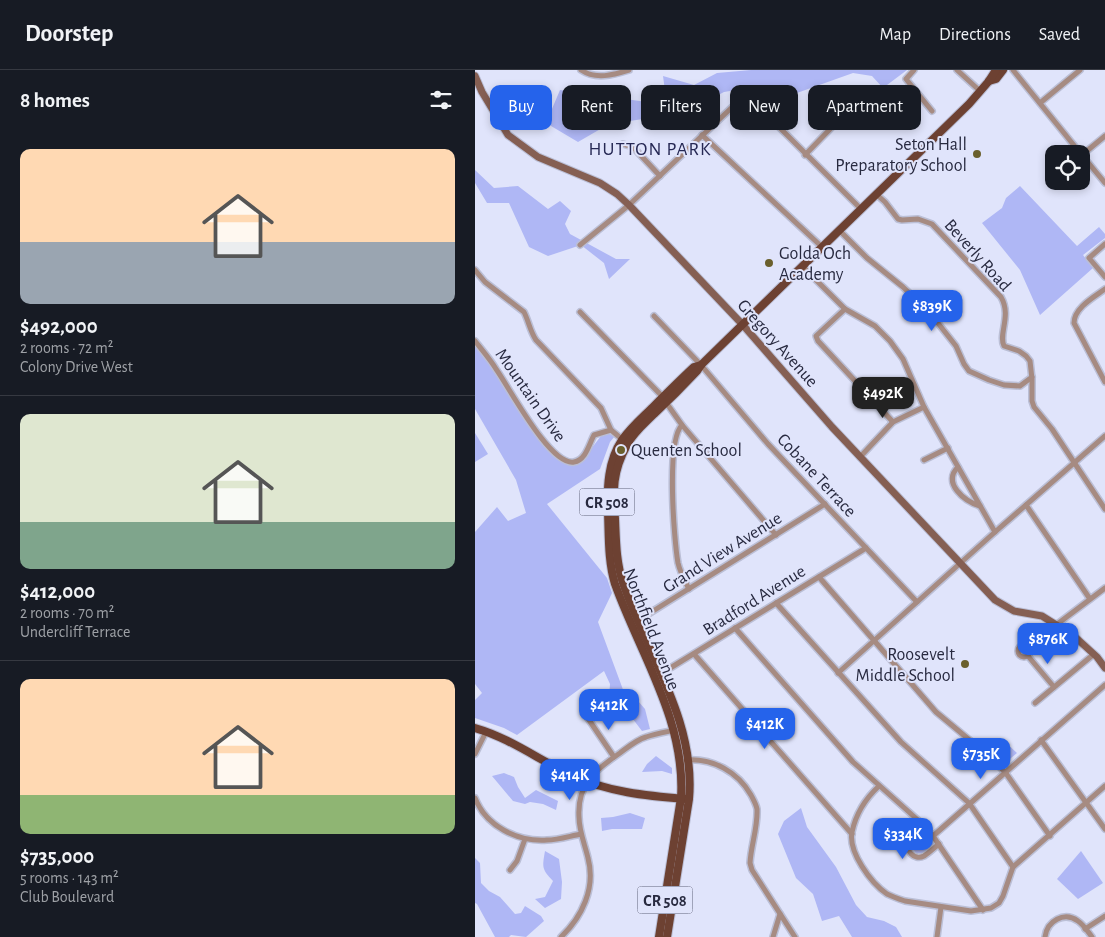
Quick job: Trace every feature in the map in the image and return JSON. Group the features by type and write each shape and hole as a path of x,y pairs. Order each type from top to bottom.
{"main road":[{"name":"Northfield Avenue","path":"659,937 685,799 690,782 678,729 661,674 638,620 615,583 609,550 607,495 608,478 613,458 636,424 663,401 694,367 701,365 861,209 980,91 989,81 995,70"},
{"name":"Northfield Avenue","path":"989,81 996,79 1003,70"},
{"name":"Gregory Avenue","path":"475,76 482,92 508,135 538,157 600,183 617,194 629,205 742,324 860,457 995,600 1014,611 1042,616 1074,636 1094,654 1105,668"},
{"name":"Northfield Avenue","path":"625,442 615,469 613,491 617,554 623,583 661,674"},
{"path":"475,728 507,740 568,774 587,782 605,788 685,799"},
{"name":"Northfield Avenue","path":"667,937 685,799"}],"street":[{"path":"581,70 599,76 613,75 629,70"},
{"path":"914,70 906,79 932,111"},
{"path":"957,70 980,91"},
{"path":"1013,70 1074,145"},
{"path":"1040,103 1080,70"},
{"path":"580,245 629,205 746,94 861,209"},
{"path":"805,155 829,130"},
{"path":"702,135 822,247"},
{"path":"1090,147 1105,136"},
{"path":"623,144 633,148 660,176"},
{"path":"1090,165 1105,183"},
{"name":"Beverly Road","path":"876,194 898,219 918,219 932,224 997,292 1005,306 1004,346 1019,351 1030,361 1034,407 1052,429 1073,464 1105,509"},
{"path":"839,230 867,258 903,287 930,313 956,346 969,371 1005,385 1020,386 1032,377"},
{"path":"1105,244 1089,258 1105,277"},
{"path":"803,266 845,309 875,326 903,359 924,407 995,532"},
{"path":"475,270 485,282 524,312 536,340 601,408 611,430 625,442"},
{"path":"1105,289 1083,306 1074,318 1074,323 1105,382"},
{"path":"845,309 816,336 818,342 893,422"},
{"path":"580,312 663,401 777,535"},
{"name":"Cobane Terrace","path":"654,316 701,365 768,444 917,602"},
{"name":"Mountain Drive","path":"475,341 549,447 562,459 571,462 579,460 586,453 594,435 611,430"},
{"path":"860,457 893,422 924,407"},
{"path":"682,425 677,433 672,481 675,538 679,565 689,589"},
{"path":"838,672 1105,436"},
{"path":"924,460 948,448"},
{"path":"958,467 953,472 951,480 954,486 972,503 980,506"},
{"name":"Grand View Avenue","path":"638,620 825,504"},
{"path":"1026,505 1090,599"},
{"name":"Bradford Avenue","path":"661,674 866,548"},
{"path":"819,576 936,712 1005,772 1049,836"},
{"path":"1056,625 1105,588"},
{"path":"775,603 901,742 969,803 1013,867"},
{"path":"735,628 853,762 933,836 983,910"},
{"path":"694,654 851,834 856,855 865,870 887,893 905,902 971,911 991,908 999,903 1013,867 1105,786"},
{"path":"1035,702 1094,654"},
{"path":"1027,656 1054,686"},
{"path":"933,836 1105,685"},
{"path":"587,717 614,757"},
{"path":"561,937 580,914 590,885 590,867 581,834 579,817 582,792 587,782 595,772 614,757 644,738 678,729"},
{"path":"475,754 487,732"},
{"path":"1041,740 1105,828"},
{"path":"685,761 698,761 725,768 737,776 746,787 757,808 750,863 752,870 795,937"},
{"path":"851,834 859,810 879,786"},
{"path":"475,798 481,810 494,824 525,839 546,840 581,834"},
{"path":"925,827 910,841 908,847 910,853 915,857 922,857 939,844"},
{"path":"510,870 517,861 525,839"},
{"path":"937,937 941,906"},
{"path":"773,937 780,914"},
{"path":"1085,929 1105,916"},
{"path":"1045,937 1049,925 1060,918 1069,917 1075,919 1092,937"}],"shaded area":[{"path":"751,70 907,70 887,85 880,85 872,76 853,73 819,85 808,85 808,89 798,93 798,85 730,85 730,91 720,94 720,85 694,85 717,73"},
{"path":"663,76 694,85 664,85"},
{"path":"560,90 562,90 562,130 599,130 578,142 552,127 552,109"},
{"path":"631,100 641,101 641,119 631,121"},
{"path":"475,170 494,188 518,186 548,209 560,201 571,211 565,224 570,234 616,259 630,259 609,279 604,263 581,245 548,256 529,247 509,203 487,203 475,183"},
{"path":"1020,186 1077,246 1099,227 1105,234 1105,238 1083,255 1093,268 1040,315 1020,270 982,223 1002,208 1006,198"},
{"path":"475,340 559,460 575,465 581,462 604,432 615,436 610,442 600,469 547,504 607,578 612,593 598,622 629,704 638,701 645,709 650,729 642,731 629,714 609,697 610,684 604,671 517,735 504,728 475,718 475,700 482,693 475,684 475,532 497,507 508,521 526,513 516,480 475,409"},
{"path":"475,433 488,454 475,462"},
{"path":"995,739 1000,744 1004,741 1017,753 1005,763 986,746"},
{"path":"656,756 672,768 672,774 662,771 642,772 647,764"},
{"path":"504,773 514,777 525,798 536,790 558,801 556,810 543,804 530,802 525,804 513,801 492,776"},
{"path":"801,808 807,827 836,867 856,905 867,917 884,921 896,927 902,937 852,937 839,916 822,921 813,894 796,878 778,834 784,821"},
{"path":"630,813 645,818 642,829 602,831 601,818"},
{"path":"925,832 935,843 924,853 916,853 912,848 912,844"},
{"path":"545,851 559,859 562,882 561,899 545,908 535,899 545,897 553,881 544,868"},
{"path":"1081,851 1103,883 1078,899 1057,879"},
{"path":"475,858 480,863 481,883 489,891 500,897 515,914 521,913 525,906 541,916 544,921 526,937 511,935 509,937 495,937 475,903"}],"place":[{"name":"Seton Hall Preparatory School","path":"977,154"},
{"name":"Golda Och Academy","path":"769,263"},
{"name":"Quenten School","path":"621,450"},
{"name":"Roosevelt Middle School","path":"965,664"}],"district":[{"name":"HUTTON PARK","path":"650,148"}]}
